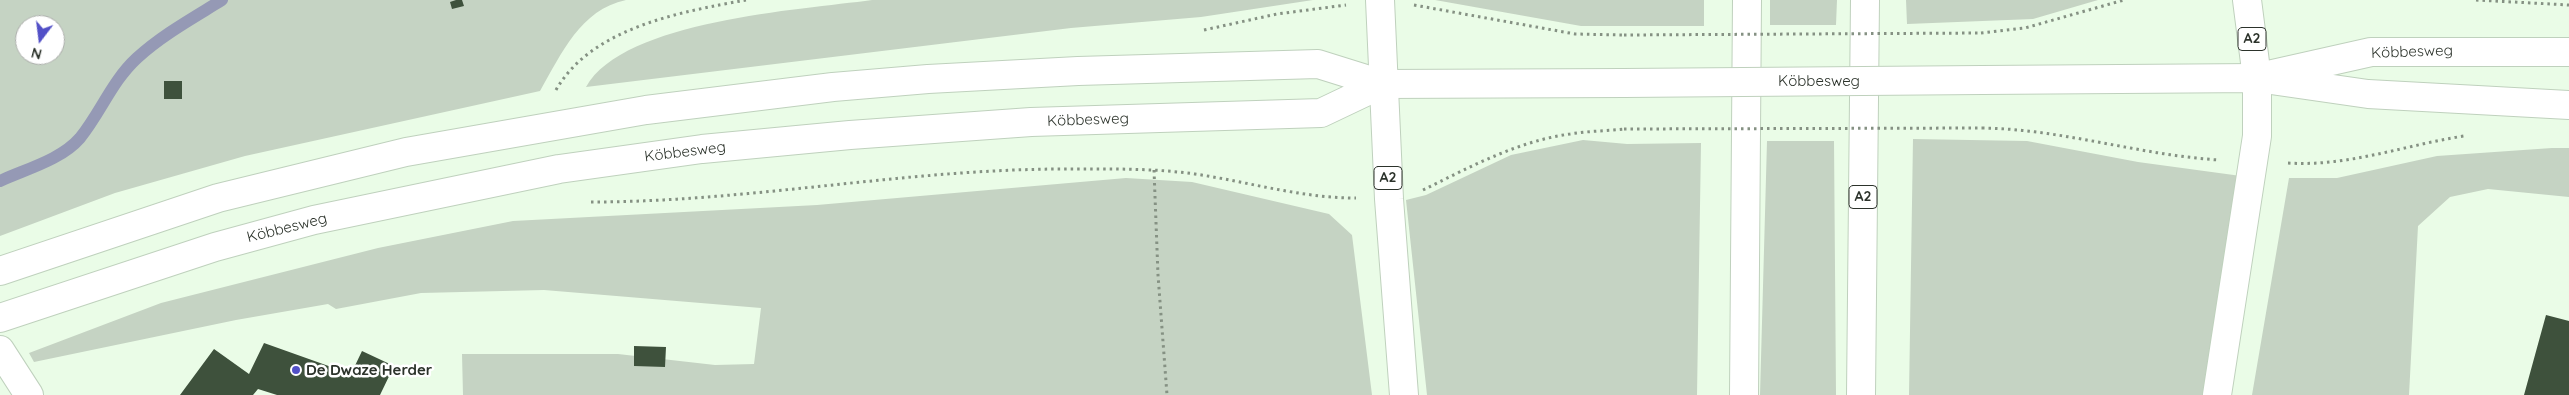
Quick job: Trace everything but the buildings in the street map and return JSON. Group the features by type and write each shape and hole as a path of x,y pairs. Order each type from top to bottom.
{"main road":[{"name":"A2","path":"1380,0 1382,84 1404,395"},
{"path":"1744,395 1747,0"},
{"name":"A2","path":"1861,395 1865,0"},
{"name":"A2","path":"2217,395 2257,136 2257,78 2247,0"},
{"name":"Köbbesweg","path":"2257,78 2372,52 2569,52"},
{"name":"Köbbesweg","path":"0,271 147,220 286,180 406,152 646,110 833,87 928,79 1318,64 1382,84 2257,78 2368,94 2569,105"},
{"name":"Köbbesweg","path":"0,318 224,244 314,220 559,169 702,149 850,134 1031,122 1321,113 1382,84"},
{"path":"553,125 559,169"},
{"path":"0,350 29,395"}],"path":[{"path":"553,98 556,89 584,58 611,40 660,20 707,7 746,0"},
{"path":"1624,35 1981,33 2025,28 2124,0"},
{"path":"2476,0 2569,5"},
{"path":"1624,129 1982,128"},
{"path":"582,202 655,202 958,174 1063,169 1154,170 1158,275 1167,395"}],"green space":[{"path":"0,0 626,0 610,5 584,23 565,48 540,91 245,156 115,193 0,236"},
{"path":"872,0 1313,0 1201,17 1071,28 586,87 606,64 637,47 674,33 716,22 760,14"},
{"path":"1435,0 1704,0 1704,26 1581,26"},
{"path":"1770,0 1837,0 1836,25 1770,25"},
{"path":"1906,0 2098,0 2033,19 1907,24"},
{"path":"1913,139 2027,141 2138,162 2241,176 2206,395 1909,395"},
{"path":"1583,140 1627,144 1701,143 1697,395 1427,395 1406,200 1426,195 1511,155"},
{"path":"1767,141 1834,141 1836,395 1760,395"},
{"path":"2569,148 2569,197 2488,189 2450,197 2418,226 2409,395 2252,395 2289,178 2337,178 2437,156"},
{"path":"1126,178 1192,182 1329,214 1352,235 1372,395 463,395 462,354 618,354 715,365 754,364 761,308 544,290 421,293 336,309 328,304 236,320 34,362 29,353 161,303 378,248 513,221 817,205"}],"waterway":[{"path":"0,181 43,163 72,146 87,128 120,77 137,58 167,34 222,0"}],"place":[{"name":"De Dwaze Herder","path":"296,370"}]}
